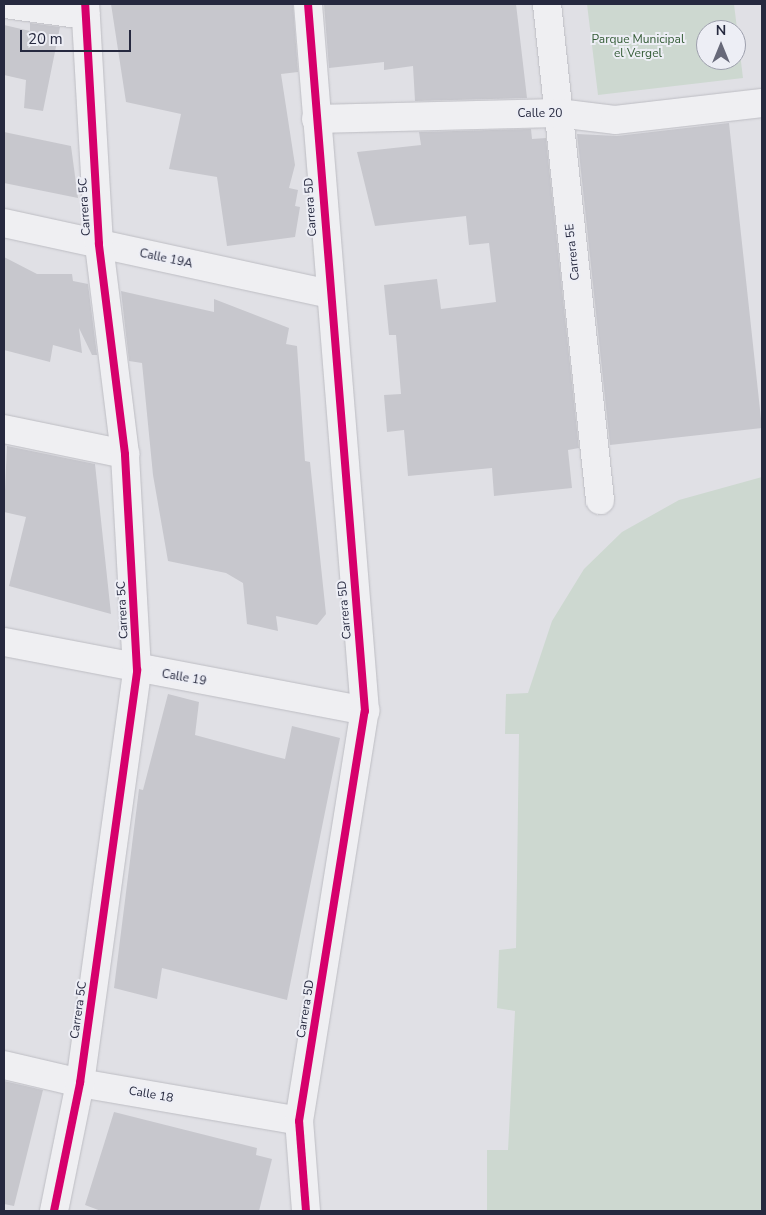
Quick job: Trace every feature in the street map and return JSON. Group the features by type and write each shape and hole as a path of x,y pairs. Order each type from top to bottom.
{"street":[{"path":"5,4 85,9"},
{"name":"Carrera 5D","path":"306,1211 300,1121 364,711 329,294 308,4"},
{"name":"Carrera 5E","path":"548,4 600,500"},
{"name":"Carrera 5C","path":"54,1211 80,1083 137,670 124,454 99,244 85,9"},
{"name":"Calle 20","path":"316,119 558,113 615,120 762,104"},
{"name":"Calle 19A","path":"4,223 329,294"},
{"path":"4,429 124,454"},
{"name":"Calle 19","path":"4,642 137,670 364,711"},
{"name":"Calle 18","path":"4,1065 80,1083 300,1121"}],"green space":[{"name":"Parque Municipal el Vergel","path":"587,4 734,4 736,20 696,20 696,70 742,70 743,78 598,95"},
{"path":"762,477 762,1211 487,1211 487,1150 508,1150 515,1011 497,1008 499,950 516,948 519,734 505,734 506,694 528,693 552,621 584,569 622,532 679,500"}],"building":[{"path":"111,4 293,4 298,72 281,74 295,165 289,188 298,190 295,206 300,207 295,237 227,246 217,177 169,169 181,114 126,102"},
{"path":"324,4 516,4 527,98 415,101 413,66 384,70 384,62 329,68"},
{"path":"30,23 60,27 43,111 24,108 26,80 4,75 4,25 30,31"},
{"path":"729,123 762,428 610,445 577,134 617,136"},
{"path":"531,129 532,139 546,138 579,448 568,450 572,488 494,496 492,468 408,476 404,430 387,432 384,395 401,394 396,335 389,335 384,285 437,279 441,309 496,302 489,243 469,245 466,216 375,226 357,152 421,145 419,132"},
{"path":"4,132 71,146 78,198 4,183"},
{"path":"4,257 37,274 72,274 73,281 88,284 97,355 92,355 79,328 82,353 53,345 50,362 4,350"},
{"path":"121,291 214,312 214,299 289,328 286,344 297,346 305,461 310,462 326,614 317,625 276,616 278,631 247,624 243,583 226,573 168,561 153,475 142,363 129,361"},
{"path":"7,446 95,464 111,614 9,586 26,517 4,512"},
{"path":"168,694 199,702 195,735 269,755 285,759 292,726 340,738 287,1000 162,968 157,999 114,988 139,789 143,790"},
{"path":"4,1081 43,1090 14,1206 4,1204"},
{"path":"114,1112 257,1148 256,1155 272,1159 259,1211 101,1211 85,1205"}],"cycle path":[{"path":"54,1211 80,1083 137,670 125,454 99,244 85,4"},
{"path":"306,1211 299,1121 365,711 308,4"}]}
